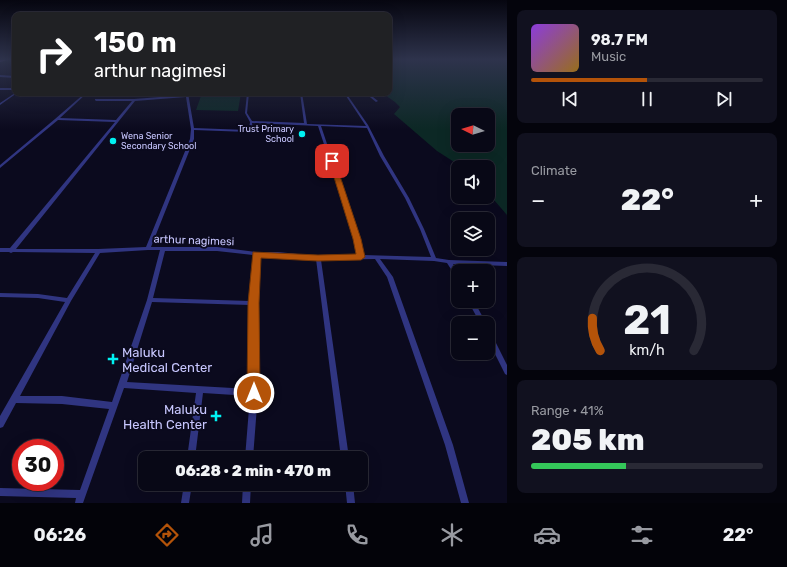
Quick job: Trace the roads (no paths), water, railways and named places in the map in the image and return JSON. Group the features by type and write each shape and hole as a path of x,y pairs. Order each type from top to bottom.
{"street":[{"path":"0,89 12,89"},
{"path":"0,104 12,96"},
{"path":"0,167 83,96"},
{"path":"96,100 134,100 169,96"},
{"path":"148,248 192,139 193,129 187,96"},
{"path":"193,129 248,131 251,129 251,122 246,113 248,96"},
{"path":"301,96 306,124"},
{"path":"347,96 368,127 382,156 407,198 434,259"},
{"path":"370,96 377,101"},
{"path":"11,251 134,100"},
{"path":"57,119 117,121"},
{"path":"251,122 368,127"},
{"path":"319,125 354,228 361,257"},
{"name":"arthur nagimesi","path":"0,250 98,251 148,248 164,250 217,249 256,254 318,258 361,257 434,259 449,262 507,264"},
{"path":"79,503 122,386 150,300 164,250"},
{"path":"0,424 98,251"},
{"path":"250,451 254,393 253,303 256,254"},
{"path":"318,258 344,451"},
{"path":"377,258 390,277 450,445 465,503"},
{"path":"0,295 38,296 69,300"},
{"path":"150,300 253,303"},
{"path":"495,347 507,372"},
{"path":"122,386 254,393"},
{"path":"192,451 200,390"},
{"path":"14,399 62,400 115,406"},
{"path":"185,503 187,491"},
{"path":"246,503 247,491"},
{"path":"350,491 351,503"},
{"path":"0,492 82,494"}],"place":[{"name":"Trust Primary School","path":"302,134"},
{"name":"Wena Senior Secondary School","path":"113,141"},
{"name":"Maluku Medical Center","path":"113,359"},
{"name":"Maluku Health Center","path":"216,416"}]}
